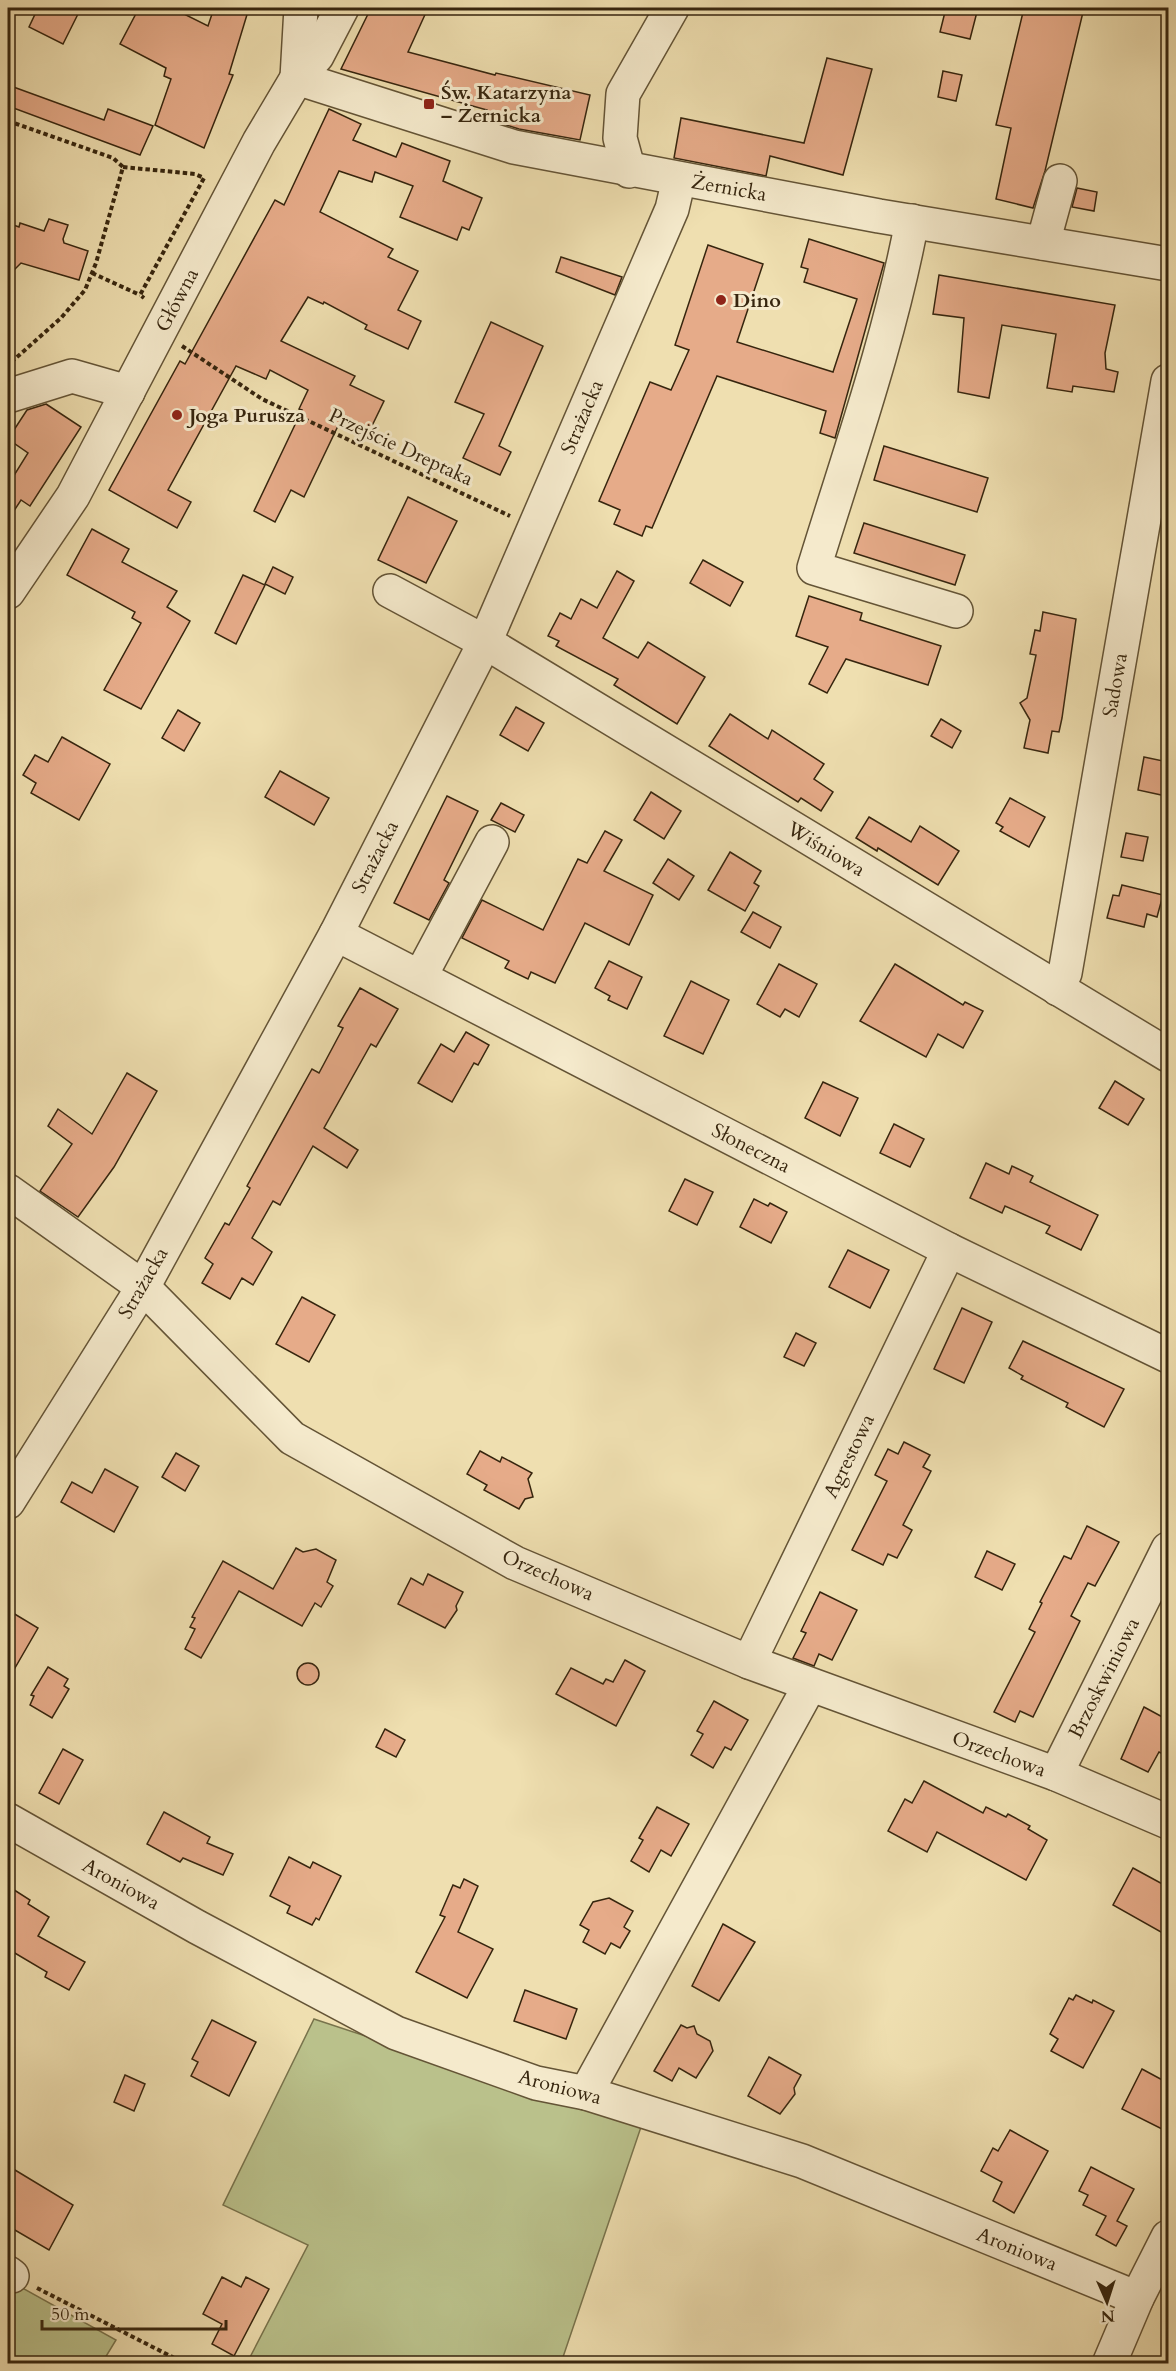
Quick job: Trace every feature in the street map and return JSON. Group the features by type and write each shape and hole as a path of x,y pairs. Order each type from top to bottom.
{"street":[{"name":"Główna","path":"8,592 73,495 128,392 172,326 260,142 297,78 317,56 342,8"},
{"path":"629,171 620,138 623,94 672,8"},
{"path":"297,78 306,11"},
{"name":"Żernicka","path":"297,78 514,147 629,171 1168,264"},
{"name":"Strażacka","path":"8,1502 142,1287 336,934 485,642 672,210 679,179"},
{"path":"1043,243 1060,181"},
{"path":"912,221 905,259 875,370 814,568 956,611"},
{"path":"8,396 72,376 128,392"},
{"name":"Sadowa","path":"1058,989 1065,973 1168,381"},
{"name":"Wiśniowa","path":"390,591 485,642 1168,1055"},
{"path":"420,978 492,842"},
{"name":"Słoneczna","path":"336,934 949,1250 1168,1356"},
{"name":"Orzechowa","path":"8,1191 142,1287 292,1438 515,1563 749,1662 1056,1774 1168,1822"},
{"name":"Agrestowa","path":"749,1662 949,1250"},
{"name":"Brzoskwiniowa","path":"1056,1774 1168,1549"},
{"path":"586,2093 810,1685"},
{"name":"Aroniowa","path":"8,1820 207,1932 396,2033 536,2083 586,2093 801,2161 1137,2298"},
{"path":"1109,2364 1137,2298 1168,2237"}],"path":[{"path":"8,120 113,158 123,167 195,174 204,178 140,295"},
{"path":"8,366 61,318 85,290 123,167"},
{"name":"Przejście Dreptaka","path":"92,273 140,295 172,326 262,399 514,518"},
{"path":"10,2275 186,2364"}],"green space":[{"path":"314,2019 641,2127 561,2363 247,2363 308,2245 223,2205"},
{"path":"17,2285 116,2340 102,2363 8,2363 8,2300"}],"building":[{"path":"38,8 81,8 63,44 29,27"},
{"path":"139,8 172,8 208,26 214,8 249,8 229,74 233,75 204,148 155,125 171,79 164,76 166,68 120,44"},
{"path":"371,8 428,8 408,52 495,75 496,73 590,95 580,140 519,129 485,118 487,110 341,69"},
{"path":"946,8 978,8 970,39 940,32"},
{"path":"1024,8 1084,8 1045,171 1033,208 996,199 1011,128 996,125"},
{"path":"827,58 872,69 843,175 770,156 766,176 674,158 681,118 804,143"},
{"path":"943,71 962,75 956,101 938,97"},
{"path":"8,85 104,120 108,109 153,126 140,155 8,106"},
{"path":"329,109 361,124 353,140 396,157 402,143 450,161 443,181 482,198 469,230 462,227 457,240 400,217 413,186 375,172 372,182 339,171 320,212 393,249 388,257 418,271 398,310 421,321 408,349 365,329 367,325 324,302 323,304 308,297 281,341 355,376 350,385 384,401 368,434 343,422 341,427 338,426 304,497 291,490 275,522 254,511 302,410 299,409 308,390 270,370 266,379 236,366 168,490 191,502 177,528 109,490 180,361 185,364 275,200 284,205"},
{"path":"1077,188 1097,192 1094,211 1072,207"},
{"path":"49,219 68,225 63,239 64,243 88,251 79,280 21,263 8,276 8,223 19,227 20,223 44,231"},
{"path":"809,239 884,263 835,438 820,433 826,411 717,376 652,528 646,526 642,536 614,524 620,510 599,501 650,382 671,390 689,350 675,345 708,245 763,264 737,342 833,372 857,299 804,282 808,269 801,267"},
{"path":"561,257 622,277 615,295 556,272"},
{"path":"939,275 1115,305 1105,353 1106,369 1118,372 1114,392 1073,386 1072,392 1047,388 1056,334 1002,325 989,398 958,392 964,318 933,314"},
{"path":"491,322 543,346 499,446 511,452 500,475 463,458 484,414 455,402"},
{"path":"46,404 81,427 30,506 21,500 8,520 8,485 28,453 8,439 27,410"},
{"path":"884,446 988,478 977,512 874,480"},
{"path":"408,497 457,521 426,583 378,560"},
{"path":"864,523 965,555 955,585 854,553"},
{"path":"92,529 129,549 122,562 177,591 167,607 190,621 141,709 104,690 141,623 132,618 135,612 67,575"},
{"path":"703,560 743,582 730,606 690,583"},
{"path":"273,567 293,577 285,594 265,584"},
{"path":"617,571 634,581 603,638 638,658 648,642 705,677 677,724 614,685 618,679 556,646 559,641 548,636 560,613 571,619 581,599 597,608"},
{"path":"243,575 265,585 236,644 215,633"},
{"path":"809,596 862,613 860,620 941,646 928,685 846,659 827,693 809,684 828,647 796,636"},
{"path":"1043,612 1076,619 1062,718 1059,732 1052,731 1048,753 1024,748 1030,720 1020,703 1027,698 1036,655 1030,654 1035,630 1040,631"},
{"path":"516,707 544,723 528,751 500,735"},
{"path":"178,710 200,723 184,751 162,738"},
{"path":"730,714 768,739 772,730 824,764 814,779 833,792 821,811 801,798 798,802 709,746"},
{"path":"941,719 961,731 952,748 931,736"},
{"path":"62,737 110,764 79,820 31,793 36,783 23,775 35,755 48,762"},
{"path":"1144,757 1168,762 1166,796 1138,790"},
{"path":"280,771 329,798 314,825 265,797"},
{"path":"651,792 681,811 664,839 634,820"},
{"path":"447,796 478,811 444,880 449,883 429,920 394,903"},
{"path":"1010,798 1045,817 1029,847 1000,831 1003,827 996,823"},
{"path":"501,803 524,815 515,832 491,820"},
{"path":"869,817 911,842 920,826 959,851 938,885 878,848 877,851 856,838"},
{"path":"605,831 622,840 604,871 653,895 629,945 585,923 555,983 531,972 528,979 505,968 509,961 462,938 482,900 543,930 578,859 587,863"},
{"path":"1126,833 1148,837 1143,861 1121,857"},
{"path":"730,852 761,871 754,883 759,886 745,911 708,890"},
{"path":"668,859 694,876 679,900 653,883"},
{"path":"1122,885 1163,895 1157,917 1147,914 1144,927 1107,918 1113,895 1119,896"},
{"path":"753,912 781,927 770,948 741,932"},
{"path":"609,961 642,977 627,1009 608,1000 610,996 595,988"},
{"path":"779,964 817,984 799,1017 785,1009 780,1017 757,1004"},
{"path":"895,964 963,1005 965,1002 983,1011 963,1048 938,1034 926,1057 860,1021"},
{"path":"691,981 729,1000 703,1054 664,1036"},
{"path":"360,988 398,1009 376,1047 371,1044 324,1128 358,1150 347,1168 313,1146 280,1205 273,1201 252,1238 272,1252 253,1285 242,1278 230,1299 202,1283 213,1264 205,1258 225,1223 229,1225 250,1188 247,1186 312,1069 319,1073 343,1028 338,1026"},
{"path":"466,1032 489,1045 478,1065 474,1063 452,1102 418,1083 441,1044 454,1052"},
{"path":"127,1073 157,1091 114,1167 78,1217 40,1191 72,1144 48,1126 58,1109 92,1134"},
{"path":"1115,1081 1144,1099 1128,1125 1099,1108"},
{"path":"823,1082 858,1098 840,1136 805,1118"},
{"path":"894,1124 924,1139 910,1167 880,1153"},
{"path":"986,1163 1009,1174 1012,1166 1033,1176 1030,1182 1098,1215 1081,1250 1046,1233 1050,1226 1005,1206 1002,1213 970,1198"},
{"path":"685,1179 713,1192 697,1225 669,1211"},
{"path":"754,1199 768,1206 770,1203 787,1212 771,1243 740,1227"},
{"path":"848,1250 889,1270 870,1308 829,1287"},
{"path":"302,1297 335,1315 309,1362 276,1344"},
{"path":"962,1308 992,1322 964,1383 934,1369"},
{"path":"796,1333 816,1343 804,1366 784,1357"},
{"path":"1023,1341 1124,1389 1104,1427 1066,1407 1068,1403 1021,1379 1023,1376 1009,1368"},
{"path":"904,1442 930,1455 923,1467 931,1471 903,1525 912,1530 897,1558 888,1554 883,1565 852,1550 887,1481 875,1475 888,1449 898,1454"},
{"path":"480,1451 500,1462 502,1457 532,1473 528,1479 533,1497 525,1499 519,1509 484,1490 487,1485 467,1474"},
{"path":"176,1453 199,1466 185,1491 162,1477"},
{"path":"105,1469 138,1487 114,1532 61,1502 72,1482 92,1493"},
{"path":"1087,1526 1119,1542 1095,1586 1088,1583 1071,1616 1080,1621 1033,1717 1020,1711 1015,1722 994,1712 1035,1632 1029,1629 1042,1603 1040,1602 1064,1556 1071,1559"},
{"path":"296,1548 303,1552 316,1549 336,1560 327,1582 333,1586 321,1607 315,1603 302,1626 239,1591 201,1658 185,1649 195,1629 190,1627 195,1618 192,1617 223,1561 273,1589"},
{"path":"987,1551 1015,1564 1002,1590 975,1577"},
{"path":"428,1574 463,1592 456,1606 457,1610 445,1628 398,1604 411,1578 423,1585"},
{"path":"820,1592 857,1610 832,1660 819,1654 814,1666 793,1658 806,1633 801,1631"},
{"path":"8,1610 38,1628 8,1680"},
{"path":"625,1660 645,1671 616,1726 556,1694 571,1668 603,1684 606,1679 613,1682"},
{"path":"308,1663 318,1670 319,1674 312,1684 308,1685 298,1678 297,1674 304,1664"},
{"path":"48,1667 68,1679 64,1686 69,1689 52,1718 30,1705 34,1696 31,1695"},
{"path":"714,1701 748,1720 731,1750 725,1747 713,1768 691,1755 703,1734 697,1731"},
{"path":"1144,1707 1168,1720 1168,1742 1163,1754 1159,1752 1148,1772 1121,1759"},
{"path":"385,1729 405,1740 396,1757 376,1747"},
{"path":"63,1749 83,1760 59,1804 39,1793"},
{"path":"924,1781 983,1813 986,1807 1006,1817 1008,1814 1030,1826 1028,1829 1047,1840 1026,1880 937,1832 927,1852 888,1831 905,1799 912,1803"},
{"path":"657,1807 689,1824 671,1856 661,1850 649,1872 631,1861 643,1840 639,1838"},
{"path":"164,1812 210,1837 207,1843 233,1854 223,1875 183,1858 180,1862 147,1844"},
{"path":"289,1857 310,1868 313,1862 341,1876 319,1920 316,1918 312,1925 287,1913 290,1906 270,1896"},
{"path":"1133,1868 1168,1887 1168,1936 1113,1905"},
{"path":"464,1879 478,1886 458,1932 493,1949 467,1998 416,1972 445,1917 440,1915 453,1885 460,1888"},
{"path":"8,1886 30,1900 28,1904 49,1917 38,1936 85,1962 69,1990 45,1977 47,1972 8,1949"},
{"path":"609,1898 633,1911 624,1927 630,1931 620,1948 611,1943 605,1954 583,1942 589,1930 580,1925 593,1902"},
{"path":"723,1924 755,1942 719,2001 692,1986"},
{"path":"525,1990 577,2009 566,2039 514,2021"},
{"path":"1076,1995 1092,2003 1093,2000 1114,2011 1083,2068 1051,2051 1058,2039 1050,2034 1069,1998 1073,2000"},
{"path":"212,2020 256,2042 229,2096 191,2076 198,2062 192,2059"},
{"path":"681,2025 687,2028 694,2026 697,2034 710,2041 713,2051 696,2078 679,2068 672,2081 654,2071"},
{"path":"769,2057 801,2075 794,2088 795,2094 780,2114 748,2096"},
{"path":"1142,2069 1168,2083 1168,2132 1122,2109"},
{"path":"125,2075 145,2084 134,2111 114,2102"},
{"path":"1010,2130 1048,2151 1014,2213 993,2201 1002,2182 981,2171 993,2148 998,2151"},
{"path":"1091,2167 1134,2189 1117,2221 1127,2226 1116,2246 1096,2235 1106,2216 1083,2205 1088,2195 1079,2191"},
{"path":"15,2170 73,2205 49,2250 8,2226 8,2182"},
{"path":"222,2277 241,2287 246,2277 269,2289 234,2356 212,2344 222,2324 203,2314"}],"place":[{"name":"Św. Katarzyna – Żernicka","path":"429,104"},
{"name":"Dino","path":"721,300"},
{"name":"Joga Purusza","path":"177,415"}]}
